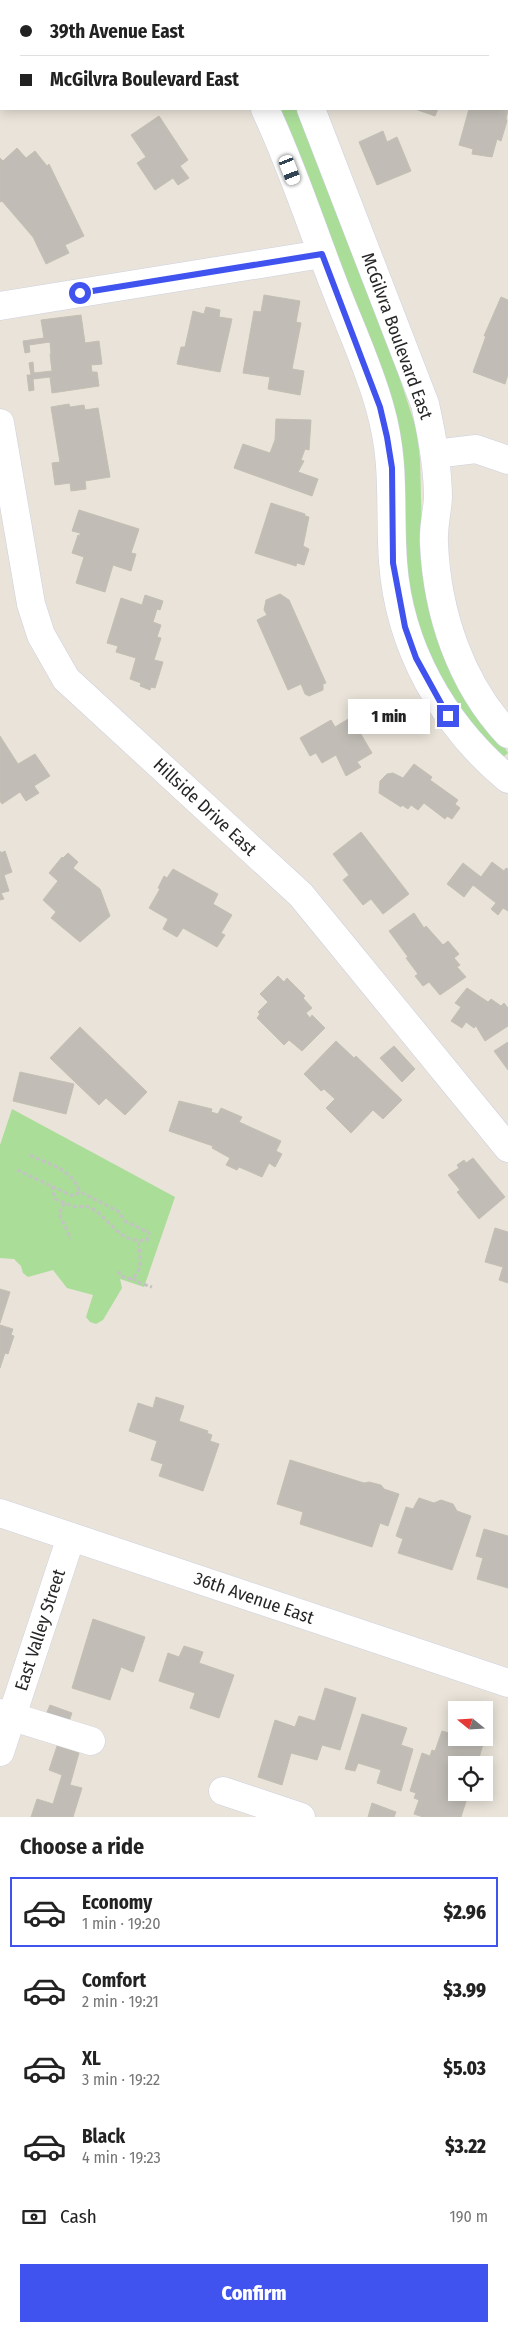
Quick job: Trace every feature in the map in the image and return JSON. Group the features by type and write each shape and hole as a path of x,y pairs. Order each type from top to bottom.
{"street":[{"path":"266,110 380,407 392,468 393,563 405,627 416,658 448,716 468,742 508,780"},
{"name":"McGilvra Boulevard East","path":"311,110 424,404 435,454 438,498 434,541 437,581 446,620 459,658 478,694 508,734"},
{"path":"0,306 322,254"},
{"name":"Hillside Drive East","path":"0,422 31,604 41,635 66,679 301,895 508,1148"},
{"path":"435,454 476,449 508,460"},
{"name":"36th Avenue East","path":"0,1513 508,1684"},
{"name":"East Valley Street","path":"0,1752 6,1714 71,1537"},
{"path":"6,1714 92,1741"},
{"path":"223,1791 301,1817"}],"path":[{"path":"30,1155 67,1173 75,1179 80,1192 118,1211 125,1221 149,1233 147,1240 138,1241 112,1229 108,1220 84,1206 76,1207 55,1199 52,1186"},
{"path":"17,1170 73,1196 80,1192"},
{"path":"64,1203 59,1214 71,1238"},
{"path":"133,1278 139,1268 140,1252 138,1241"},
{"path":"118,1271 121,1276 133,1278 137,1282 152,1287"}],"green space":[{"path":"278,110 299,110 384,330 417,431 420,460 422,535 489,724 508,753 503,757 474,734 439,680 411,604 404,535"},
{"path":"12,1109 175,1197 144,1287 120,1279 122,1288 103,1320 96,1324 90,1322 86,1317 93,1295 67,1288 53,1270 28,1277 14,1259 0,1258 0,1145"}],"building":[{"path":"418,110 438,110 435,116"},
{"path":"469,110 508,110 507,121 501,141 497,139 492,157 472,154 473,149 459,145"},
{"path":"159,116 188,160 180,166 189,178 178,185 173,178 155,190 137,163 146,157 131,135"},
{"path":"383,131 387,142 397,137 411,171 377,185 359,142"},
{"path":"17,148 26,158 35,151 47,166 49,164 84,236 65,245 69,253 46,264 33,237 2,201 0,202 0,158 3,161"},
{"path":"264,295 300,301 296,322 301,323 292,369 304,371 300,395 268,389 270,377 243,373 254,311 261,312"},
{"path":"501,297 508,300 508,374 505,384 473,372 486,336 484,336"},
{"path":"206,307 220,310 219,317 232,319 220,372 177,364 181,347 185,347 193,311 204,314"},
{"path":"81,315 85,343 99,341 102,364 91,365 92,372 97,372 99,386 52,393 50,377 33,379 34,390 29,391 27,375 31,375 29,363 33,362 34,373 52,371 50,342 29,345 30,352 25,353 23,341 44,338 41,320"},
{"path":"69,404 70,407 84,405 85,410 98,408 110,477 85,481 86,489 71,491 70,483 55,485 52,463 60,462 51,407"},
{"path":"276,419 311,420 309,450 305,449 301,460 304,461 298,472 318,479 312,496 234,468 243,444 270,453 275,440"},
{"path":"271,503 309,517 303,546 309,549 304,565 297,563 296,566 255,553"},
{"path":"79,510 139,529 131,553 136,554 131,571 113,565 105,592 76,583 84,557 72,553 78,535 80,536 80,533 72,531"},
{"path":"280,594 289,600 326,683 323,684 323,690 309,696 305,694 301,684 288,690 257,620 267,615 264,610 266,600"},
{"path":"145,595 163,601 160,610 157,609 153,622 161,625 157,637 161,638 154,660 163,662 155,688 151,687 150,690 140,686 141,683 130,679 136,658 116,652 118,646 107,643 121,598 142,605"},
{"path":"360,712 368,726 359,731 372,753 357,762 361,767 346,776 336,755 322,763 316,753 310,756 300,738 331,720 335,727"},
{"path":"0,736 18,764 35,754 50,776 34,786 39,793 26,801 20,792 2,804 0,801"},
{"path":"414,764 432,777 430,780 458,800 455,804 460,808 452,819 447,816 445,819 424,803 418,810 411,805 408,809 402,805 401,807 379,793 380,781 387,774 393,773 403,778"},
{"path":"361,832 409,894 383,914 371,899 363,905 343,880 349,875 333,854"},
{"path":"0,851 1,853 5,851 12,872 4,875 9,891 1,893 4,899 0,900"},
{"path":"68,853 78,862 73,868 100,889 110,916 80,942 51,918 56,912 43,900 58,881 49,873 62,857"},
{"path":"492,862 504,871 506,868 508,869 508,911 503,908 498,915 491,909 496,903 473,885 464,897 447,884 463,863 481,877"},
{"path":"173,869 218,894 213,904 232,915 221,933 225,935 217,947 183,928 177,937 163,929 168,919 149,908 160,889 158,888 164,876 167,878"},
{"path":"414,913 424,928 426,926 443,945 448,941 459,954 454,958 460,965 457,967 466,977 440,995 429,982 423,986 415,976 418,974 389,931"},
{"path":"278,976 284,982 287,978 305,996 303,998 312,1008 306,1013 310,1018 312,1015 325,1028 302,1051 289,1040 284,1045 257,1018 260,1014 258,1012 268,1002 260,994"},
{"path":"467,988 488,1002 491,999 501,1006 504,1003 508,1008 508,1026 485,1041 476,1026 474,1028 466,1022 462,1028 451,1021 461,1007 455,1003"},
{"path":"80,1027 147,1092 125,1115 106,1098 99,1105 50,1058"},
{"path":"336,1041 354,1058 356,1056 402,1100 383,1119 373,1110 351,1133 326,1108 335,1099 324,1089 321,1091 304,1074"},
{"path":"508,1042 508,1070 494,1051"},
{"path":"394,1046 415,1069 402,1082 380,1058"},
{"path":"20,1072 74,1084 66,1114 13,1101"},
{"path":"179,1101 212,1109 211,1112 218,1114 221,1108 242,1117 239,1122 281,1141 276,1151 282,1154 275,1167 269,1163 262,1177 239,1167 237,1170 226,1165 230,1158 212,1148 213,1146 169,1131"},
{"path":"473,1158 505,1197 479,1219 457,1192 460,1190 448,1175 459,1168 457,1165 464,1160 466,1163"},
{"path":"495,1228 508,1232 508,1283 499,1280 503,1267 485,1262"},
{"path":"0,1289 10,1292 0,1323"},
{"path":"0,1325 13,1329 11,1335 14,1336 8,1354 5,1353 0,1368"},
{"path":"156,1397 184,1406 179,1421 208,1431 207,1433 212,1435 210,1441 219,1444 203,1491 159,1476 163,1464 151,1460 157,1441 129,1431 138,1403 153,1408"},
{"path":"290,1460 364,1483 369,1482 381,1485 384,1489 399,1494 388,1526 380,1523 372,1547 300,1524 303,1512 277,1504"},
{"path":"419,1498 434,1503 441,1500 453,1504 457,1511 471,1516 452,1570 398,1553 403,1539 396,1536 406,1507 413,1509"},
{"path":"484,1529 508,1536 508,1588 477,1579 483,1558 476,1556"},
{"path":"93,1619 145,1637 133,1672 121,1667 110,1700 72,1688"},
{"path":"184,1646 203,1652 199,1663 234,1675 219,1718 190,1708 195,1693 159,1681 168,1653 179,1657"},
{"path":"325,1688 356,1698 340,1750 322,1745 317,1760 291,1753 282,1785 258,1777 275,1720 295,1727 299,1716 315,1721"},
{"path":"50,1705 72,1713 65,1732 42,1724"},
{"path":"362,1714 407,1728 401,1745 413,1749 401,1791 377,1783 381,1770 358,1763 355,1771 345,1769"},
{"path":"442,1731 448,1733 448,1746 482,1746 480,1756 448,1756 448,1801 466,1801 461,1817 423,1817 414,1814 419,1800 414,1798 416,1793 410,1791 422,1753 430,1756 432,1750 435,1751"},
{"path":"57,1746 79,1753 70,1785 82,1788 73,1817 31,1817 37,1799 53,1804 62,1775 49,1770"},
{"path":"372,1803 396,1812 394,1817 368,1817"}],"route":[{"path":"80,293 322,254 380,407 387,437 392,468 393,563 405,627 416,658 448,716"}]}
